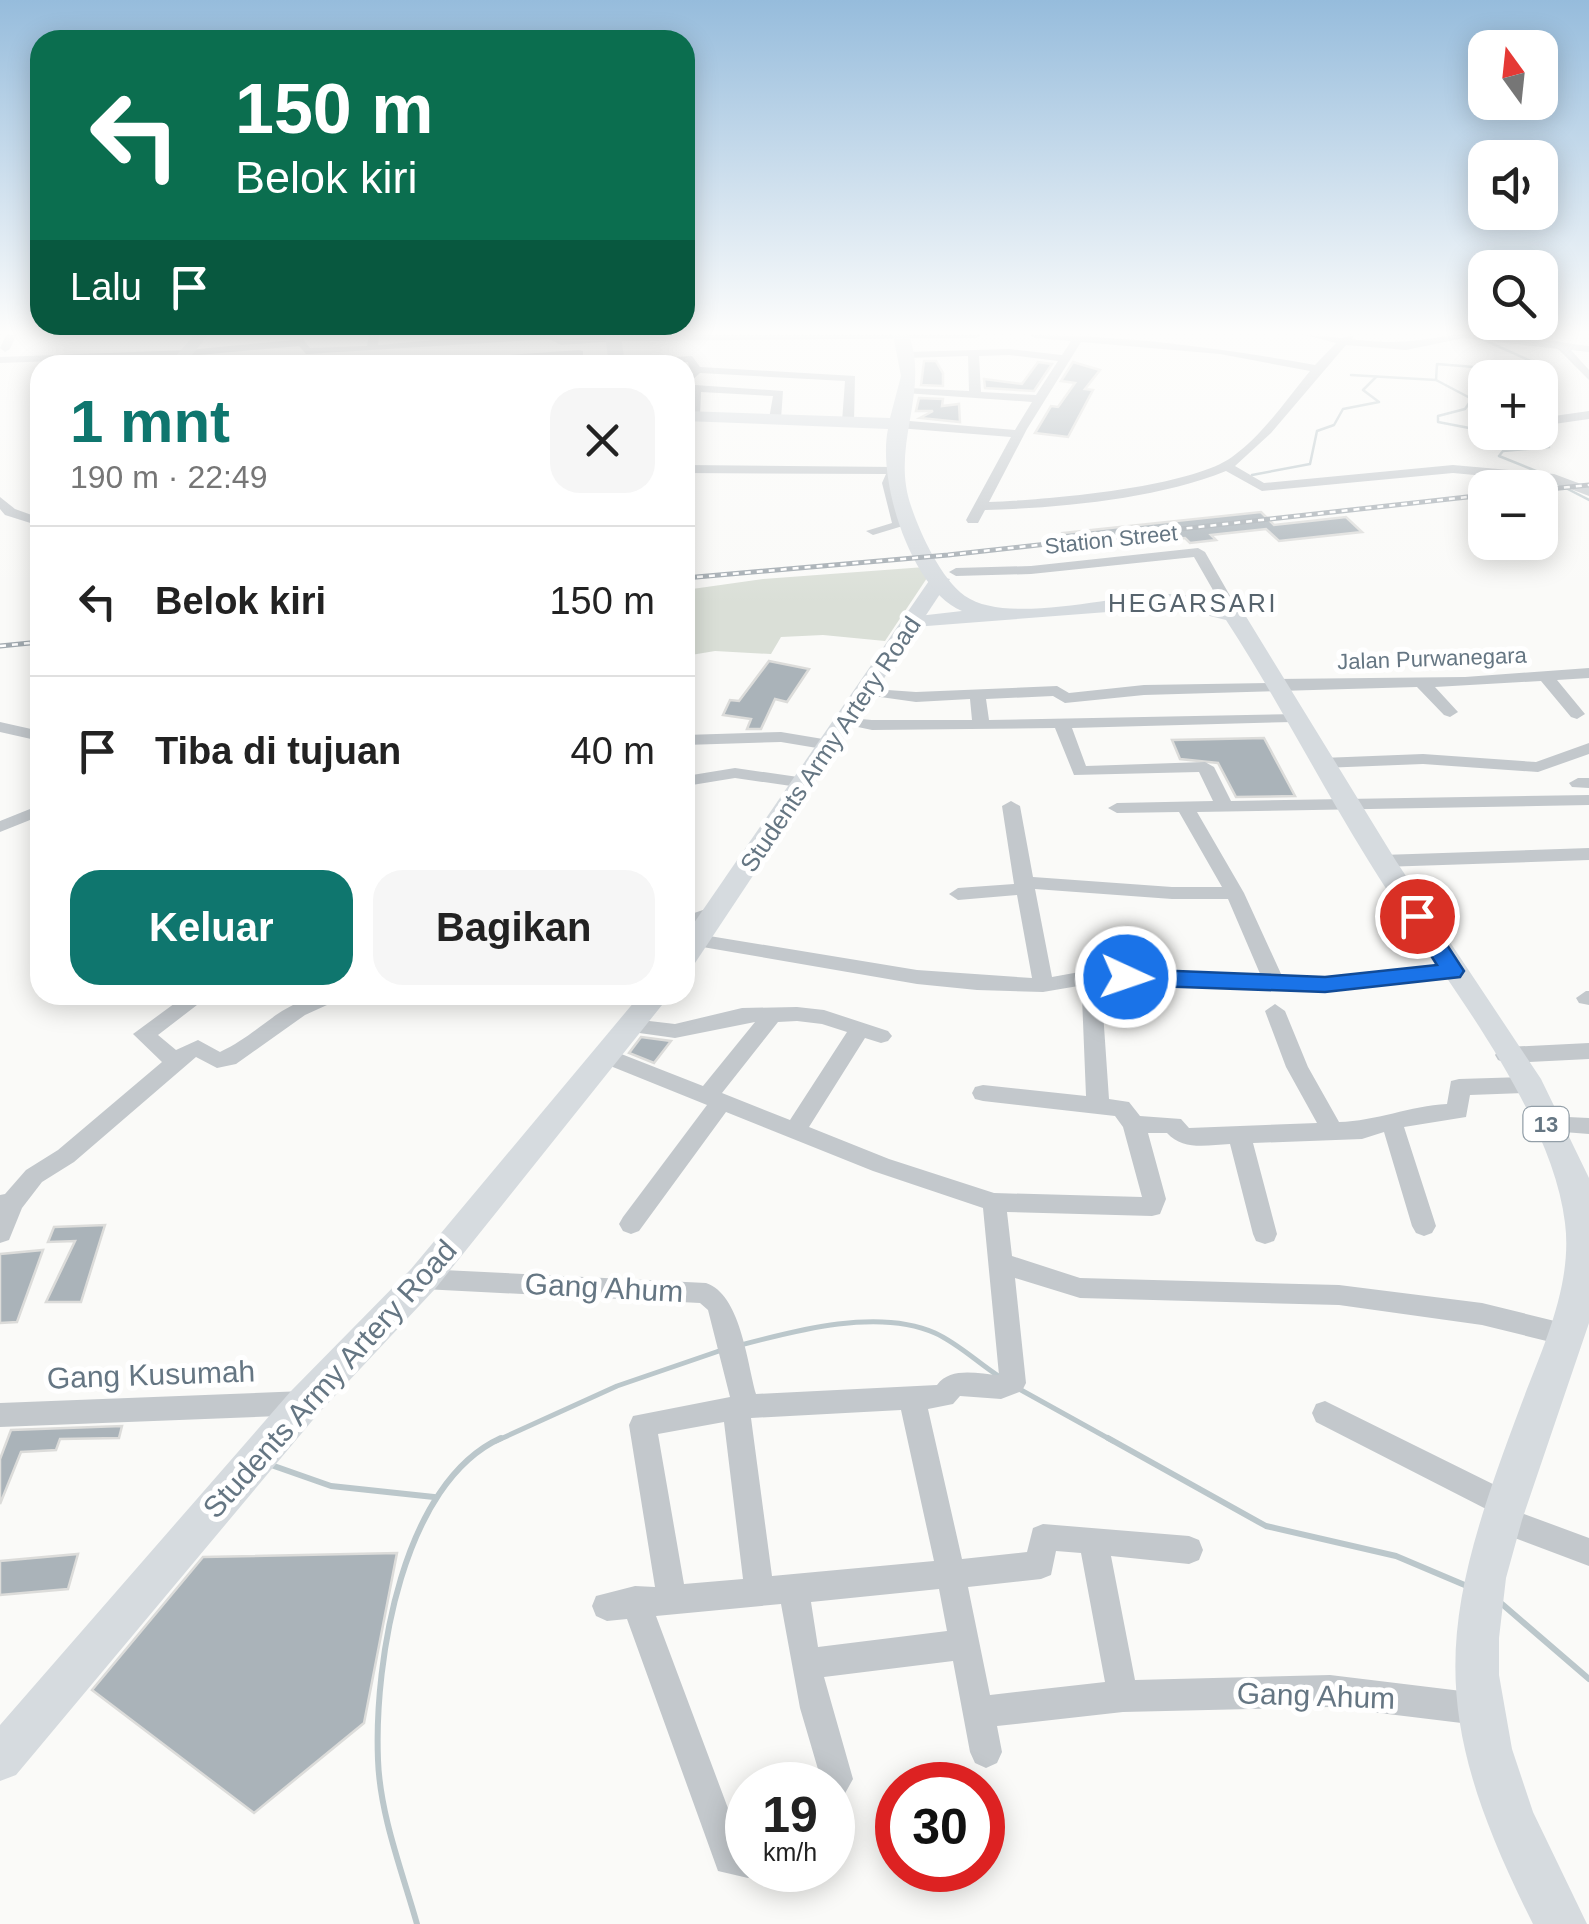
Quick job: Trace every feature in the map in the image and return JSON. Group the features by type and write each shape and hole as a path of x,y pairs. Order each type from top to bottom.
{"highway":[{"path":"898,425 892,471 906,527 943,572 960,603 1016,613"},
{"path":"910,623 1195,602 1234,615"},
{"name":"13","path":"1234,615 1382,862 1524,1085 1564,1161 1583,1223 1578,1316 1503,1511 1476,1636 1478,1709 1511,1819 1561,1924"}],"main road":[{"name":"Students Army Artery Road","path":"695,936 718,910 805,783 943,572"},
{"name":"Students Army Artery Road","path":"0,1758 304,1402 423,1279 648,1005"}],"street":[{"path":"908,425 1020,434"},
{"path":"973,520 1025,425"},
{"path":"981,506 1058,502 1227,466 1270,425"},
{"path":"1227,466 1267,488 1442,470 1546,476 1576,483 1589,492"},
{"path":"695,469 892,471 888,483 899,526 874,532"},
{"path":"0,501 10,512 30,519"},
{"name":"Station Street","path":"943,572 1020,570 1198,552 1234,615"},
{"path":"1195,602 1218,588"},
{"name":"Jalan Purwanegara","path":"1282,697 1422,682 1589,673"},
{"path":"1545,676 1589,732"},
{"path":"1422,682 1450,712"},
{"path":"865,691 916,697 1057,691 1065,698 1144,690 1282,697"},
{"path":"978,694 981,725"},
{"path":"846,720 872,725 1062,724 1282,697"},
{"path":"1062,724 1080,772 1205,767 1225,808"},
{"path":"0,726 30,734"},
{"path":"695,740 781,737 830,745"},
{"path":"1322,763 1424,759 1538,767 1589,748"},
{"path":"695,780 735,773 805,783"},
{"path":"1118,808 1589,800"},
{"path":"1012,806 1022,886 1043,985"},
{"path":"1186,809 1235,893 1275,984"},
{"path":"0,827 30,814"},
{"path":"1382,862 1589,853"},
{"path":"958,894 1022,886 1172,894 1235,893"},
{"path":"695,945 917,978 1043,985 1096,976 1275,984 1354,983 1452,971"},
{"path":"1092,998 1098,1106"},
{"path":"176,1062 144,1034 186,1005"},
{"path":"0,1233 6,1203 176,1062 198,1048 217,1060 228,1058 309,1005"},
{"path":"1275,1010 1296,1067 1332,1130"},
{"path":"632,1026 675,1031 732,1016 772,1014 824,1017 870,1034 794,1131"},
{"path":"632,1224 772,1014"},
{"path":"1506,1055 1589,1051"},
{"path":"606,1056 794,1131 994,1202 1152,1207 1154,1199 1134,1124 1121,1108 1066,1104 1053,1096 983,1093"},
{"path":"1134,1124 1173,1125 1184,1137 1332,1130 1392,1124 1420,1114 1458,1111 1459,1087 1524,1085"},
{"path":"1392,1124 1424,1226"},
{"path":"1546,1124 1589,1126"},
{"path":"1240,1137 1265,1234"},
{"path":"670,1597 643,1425 741,1407 944,1396 953,1384 1010,1385 994,1202"},
{"path":"1001,1263 1080,1288 1339,1295 1482,1314 1578,1316"},
{"name":"Gang Ahum","path":"423,1279 706,1293 719,1304 741,1407 758,1591"},
{"path":"912,1398 986,1752"},
{"name":"Gang Kusumah","path":"0,1414 304,1402"},
{"path":"1325,1414 1503,1511 1589,1552"},
{"path":"725,1847 621,1604 794,1588 948,1559 1041,1565 1045,1535 1189,1550"},
{"path":"1094,1543 1123,1696"},
{"path":"794,1588 805,1664 830,1762"},
{"path":"805,1664 966,1644"},
{"name":"Gang Ahum","path":"980,1712 1123,1696 1330,1691 1478,1709"}],"shaded area":[{"path":"925,567 927,578 885,641 823,635 781,637 771,654 715,651 695,654 695,589 763,579"}],"building":[{"path":"1040,425 1074,425 1068,437 1035,433"},
{"path":"1261,512 1274,525 1346,517 1362,532 1279,541 1266,529 1211,535 1216,540 1190,543 1185,538 1076,549 1063,533"},
{"path":"769,661 809,669 787,702 775,699 761,729 747,729 751,719 723,715 730,700 739,701"},
{"path":"1264,738 1295,796 1236,797 1218,763 1180,759 1172,740"},
{"path":"641,1037 671,1041 654,1063 629,1053"},
{"path":"105,1225 81,1302 46,1302 75,1241 48,1242 54,1227"},
{"path":"43,1250 17,1322 0,1323 0,1254"},
{"path":"122,1426 119,1438 60,1439 56,1450 21,1452 0,1504 0,1459 11,1430"},
{"path":"397,1553 364,1723 254,1813 92,1690 203,1557"},
{"path":"78,1554 68,1589 0,1595 0,1561"}],"waterway":[{"path":"1252,475 1310,464 1317,431 1334,425"},
{"path":"1453,425 1468,428"},
{"path":"1514,450 1503,451 1499,456 1534,470"},
{"path":"1558,484 1589,500"},
{"path":"741,1345 838,1324 889,1322 935,1333 1000,1377"},
{"path":"498,1440 617,1386 722,1350"},
{"path":"1021,1390 1113,1441"},
{"path":"1108,1438 1266,1526 1396,1556 1467,1586"},
{"path":"417,1924 383,1801 378,1760 378,1720 389,1626 401,1579 439,1493 467,1461 498,1440"},
{"path":"274,1466 331,1486 434,1497"},
{"path":"1502,1604 1589,1679"}],"railway":[{"path":"1558,488 1589,485"},
{"path":"695,577 948,555 1468,497"},
{"path":"0,646 30,643"}],"district":[{"name":"HEGARSARI","path":"1193,603"}],"route":[{"path":"1126,977 1325,984 1452,971 1417,916"}]}
